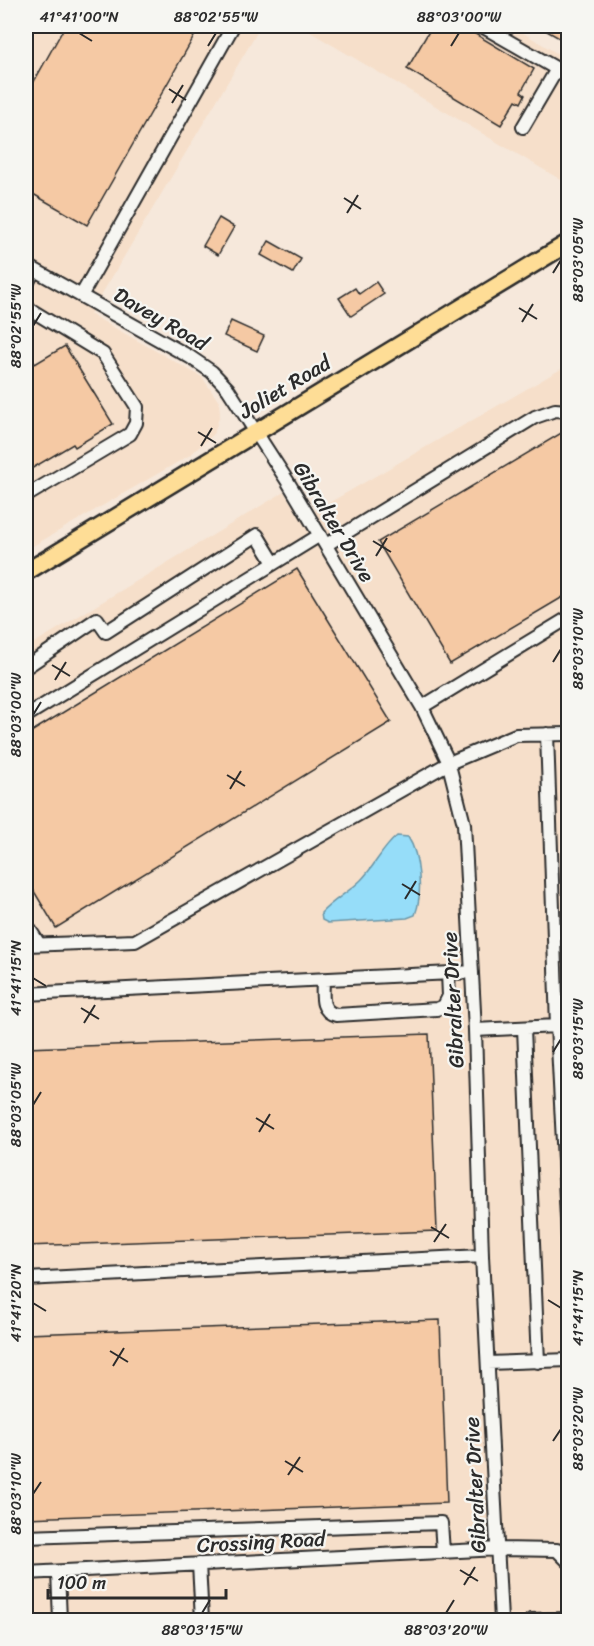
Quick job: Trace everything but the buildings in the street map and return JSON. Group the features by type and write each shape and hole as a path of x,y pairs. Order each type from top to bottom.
{"main road":[{"name":"Joliet Road","path":"26,572 568,243"}],"street":[{"path":"81,296 233,26"},
{"path":"482,26 568,75"},
{"path":"523,126 557,69"},
{"path":"26,286 30,268"},
{"name":"Davey Road","path":"30,268 212,372 228,389 255,431"},
{"path":"26,307 103,354 137,407 136,423 130,434 26,496"},
{"path":"26,716 274,563 323,540 535,417 555,410 568,411"},
{"name":"Gibralter Drive","path":"255,431 422,707 449,763 464,824 475,1030 482,1256 501,1620"},
{"path":"26,667 97,619 106,632 257,535 274,563"},
{"path":"422,707 568,618"},
{"path":"547,734 557,1026 568,1239"},
{"path":"26,945 135,941 449,763 516,735 568,734"},
{"path":"26,924 39,944"},
{"path":"26,994 472,972"},
{"path":"323,979 323,1006 327,1012 336,1016 437,1009 444,1006 449,996 448,973"},
{"path":"475,1030 557,1026"},
{"path":"524,1028 538,1362"},
{"path":"26,1279 482,1256"},
{"path":"488,1364 568,1360"},
{"path":"26,1537 441,1523 443,1552"},
{"name":"Crossing Road","path":"26,1573 499,1549 557,1550 567,1555"},
{"path":"200,1564 202,1620"},
{"path":"58,1572 60,1620"},
{"path":"531,1620 568,1619"}],"shaded area":[{"path":"26,26 261,26 90,314 202,377 219,402 220,414 214,434 190,455 26,550"},
{"path":"300,26 512,26 568,60 568,184"},
{"path":"568,365 568,1620 26,1620 26,648 284,492 301,519"}],"water":[{"path":"397,836 408,837 418,864 419,897 415,915 407,918 328,923 322,920 321,913 361,880"}]}
